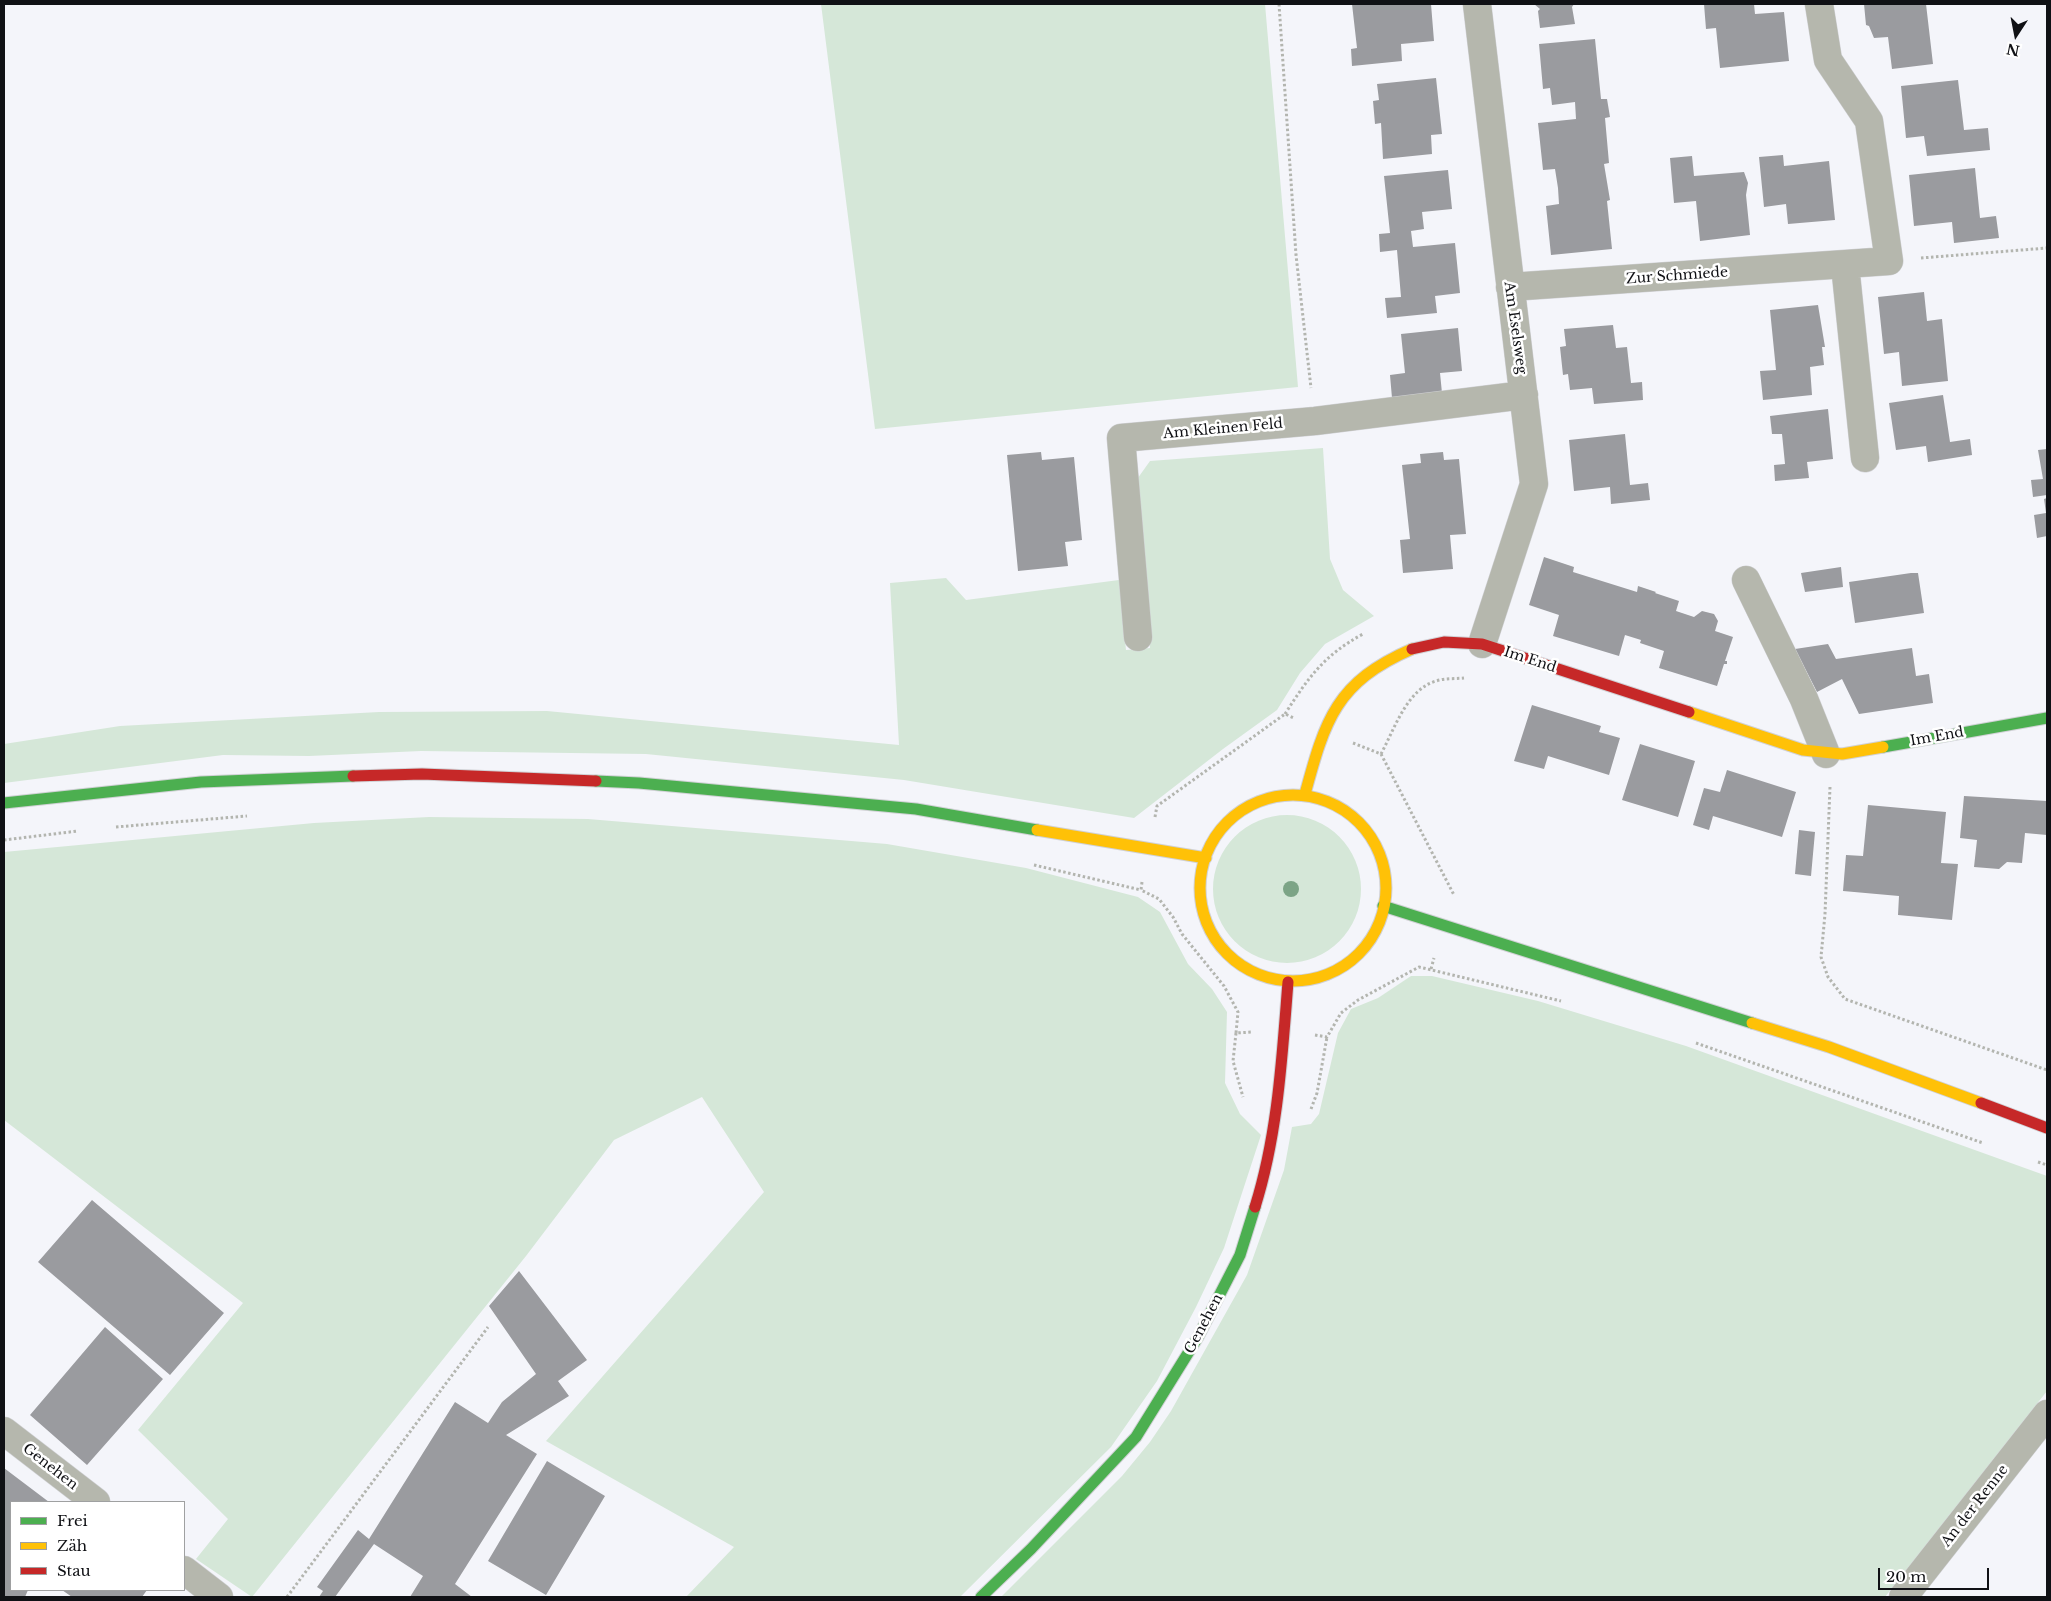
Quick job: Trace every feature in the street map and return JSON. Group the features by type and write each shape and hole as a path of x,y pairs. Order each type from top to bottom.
{"street":[{"name":"Am Eselsweg","path":"1476,4 1534,484 1482,644"},
{"path":"1820,4 1828,60 1870,120 1889,261"},
{"name":"Zur Schmiede","path":"1510,287 1889,261"},
{"path":"1845,265 1865,458"},
{"name":"Am Kleinen Feld","path":"1138,637 1121,438 1315,421 1524,395"},
{"path":"1746,580 1804,698 1826,754"},
{"name":"Im End","path":"1305,794 1324,732 1336,707 1376,666 1407,651 1442,642 1482,644 1803,750 1826,754 1842,754 2047,718"},
{"path":"4,803 201,782 422,774 639,783 916,809 1206,858"},
{"path":"1288,792 1305,794 1340,805 1363,823 1379,848 1386,877 1383,906 1372,936 1357,956 1337,971 1321,977 1288,982 1268,979 1249,972 1219,946 1209,929 1202,910 1200,890 1206,858 1212,842 1226,822 1244,807 1265,797 1288,792"},
{"path":"1383,906 1444,927 1829,1047 2047,1128"},
{"name":"Genehen","path":"981,1597 1031,1549 1136,1437 1198,1337 1240,1254 1262,1186 1280,1075 1288,982"},
{"name":"An der Renne","path":"1903,1597 2047,1414"},
{"name":"Genehen","path":"4,1431 95,1501"},
{"path":"185,1571 219,1597"}],"path":[{"path":"1278,4 1296,255 1315,421"},
{"path":"1889,261 2047,248"},
{"path":"1381,754 1412,697 1423,687 1436,680 1473,677 1482,644"},
{"path":"1140,890 1157,806 1285,714 1324,732 1381,754 1454,896 1431,969"},
{"path":"1826,754 1831,773 1825,914 1821,957 1828,976 1845,999 2047,1070"},
{"path":"110,828 253,816"},
{"path":"4,840 81,831"},
{"path":"1026,864 1140,890 1159,899 1173,917 1182,934 1224,986 1238,1012 1236,1033 1284,1031 1327,1037 1341,1013 1358,1000 1419,968 1431,969 1568,1003"},
{"path":"1695,1043 1992,1146"},
{"path":"2029,1159 2047,1165"},
{"path":"287,1597 488,1327"}],"green space":[{"path":"821,4 1265,4 1298,387 875,429"},
{"path":"1323,448 1330,559 1343,590 1374,616 1325,644 1300,673 1277,710 1134,818 904,780 646,754 421,751 309,756 223,755 4,783 4,744 120,726 379,712 547,711 899,745 890,583 946,578 966,600 1119,580 1126,650 1150,648 1135,482 1150,461"},
{"path":"1287,815 1301,816 1315,821 1328,827 1339,837 1349,848 1355,861 1360,875 1360,903 1355,917 1349,930 1339,941 1328,951 1315,957 1301,962 1287,963 1273,962 1259,957 1246,951 1235,941 1225,930 1219,917 1214,903 1213,889 1214,875 1219,861 1225,848 1235,837 1246,827 1259,821 1273,816"},
{"path":"429,817 588,819 887,844 1026,868 1138,897 1160,912 1188,964 1212,989 1227,1012 1225,1083 1240,1114 1261,1135 1224,1248 1196,1307 1157,1381 1111,1447 960,1597 686,1597 734,1547 546,1441 764,1192 702,1097 614,1140 526,1256 252,1597 196,1559 228,1519 138,1430 243,1303 4,1120 4,852 314,823"},
{"path":"1411,976 1432,976 1538,1001 1686,1046 2047,1176 2047,1391 1885,1597 1001,1597 1122,1476 1150,1442 1171,1411 1247,1275 1284,1170 1292,1127 1311,1124 1319,1114 1338,1033 1351,1009 1378,998"}],"building":[{"path":"1352,4 1431,4 1434,41 1401,44 1402,61 1352,66 1351,49 1357,48"},
{"path":"1534,4 1574,4 1572,7 1575,24 1540,28 1538,11 1540,9"},
{"path":"1704,4 1754,4 1755,14 1784,12 1789,61 1720,68 1716,28 1706,29"},
{"path":"1864,4 1926,4 1933,64 1892,69 1888,37 1874,38 1869,26 1866,25"},
{"path":"1595,39 1601,99 1607,99 1610,117 1605,118 1609,163 1604,164 1610,200 1607,201 1612,249 1551,255 1546,206 1559,204 1558,188 1555,169 1543,170 1538,123 1576,119 1575,102 1552,105 1550,88 1543,89 1539,44"},
{"path":"1436,78 1442,134 1431,135 1432,154 1383,159 1381,123 1375,124 1373,101 1379,100 1377,84"},
{"path":"1958,80 1964,130 1988,128 1990,150 1927,156 1924,136 1906,138 1901,86"},
{"path":"1783,155 1784,166 1829,161 1835,220 1788,224 1786,204 1764,207 1759,157"},
{"path":"1692,156 1694,176 1744,172 1748,183 1746,195 1750,235 1700,241 1696,201 1674,203 1670,158"},
{"path":"1975,168 1980,218 1996,216 1999,238 1954,243 1952,222 1914,226 1909,175"},
{"path":"1448,170 1452,209 1422,212 1424,229 1411,231 1413,247 1455,243 1460,293 1435,296 1437,313 1387,318 1385,298 1401,297 1397,250 1380,252 1379,234 1390,233 1384,176"},
{"path":"1924,292 1927,321 1942,319 1948,381 1902,386 1899,352 1884,354 1878,297"},
{"path":"1818,305 1825,347 1822,347 1824,365 1810,367 1812,395 1763,400 1760,371 1776,370 1770,310"},
{"path":"1613,325 1616,348 1627,347 1631,383 1642,382 1643,400 1594,404 1592,388 1570,390 1568,374 1563,375 1560,347 1566,346 1564,329"},
{"path":"1458,328 1462,371 1440,373 1442,393 1392,398 1390,375 1405,373 1401,334"},
{"path":"1943,395 1950,442 1970,439 1972,455 1928,462 1926,446 1896,450 1889,403"},
{"path":"1828,409 1833,459 1807,462 1809,478 1775,481 1774,465 1785,464 1782,434 1772,434 1770,416"},
{"path":"1625,434 1630,485 1648,483 1650,500 1611,504 1610,487 1574,491 1569,440"},
{"path":"2047,449 2047,495 2033,497 2031,480 2043,479 2038,450"},
{"path":"1041,452 1042,460 1074,457 1082,540 1065,542 1068,566 1018,571 1007,455"},
{"path":"1443,452 1444,460 1459,459 1466,534 1450,535 1453,569 1403,573 1400,540 1410,539 1402,465 1421,463 1420,454"},
{"path":"2047,498 2047,536 2037,538 2034,515 2046,513 2044,499"},
{"path":"1544,557 1574,567 1573,572 1637,592 1638,586 1679,601 1676,611 1694,617 1702,611 1714,614 1718,621 1715,631 1733,637 1725,661 1727,661 1727,664 1724,664 1717,686 1659,668 1664,651 1640,643 1641,640 1625,635 1619,656 1553,636 1559,615 1529,605"},
{"path":"1841,567 1843,587 1805,592 1801,573"},
{"path":"1918,573 1924,613 1855,623 1849,582"},
{"path":"1828,644 1836,659 1912,648 1916,676 1929,674 1933,703 1859,714 1842,679 1817,692 1795,649"},
{"path":"1532,705 1601,726 1599,732 1620,738 1609,775 1548,756 1544,769 1514,761"},
{"path":"1640,744 1695,761 1678,817 1622,800"},
{"path":"1727,770 1796,792 1782,837 1713,816 1709,830 1693,825 1704,788 1720,792"},
{"path":"1964,796 2047,801 2047,835 2025,833 2022,863 2007,862 1999,869 1974,867 1977,840 1960,838"},
{"path":"1868,805 1946,812 1941,863 1958,864 1952,920 1898,915 1899,896 1843,891 1846,855 1863,856"},
{"path":"1799,830 1815,832 1811,876 1795,874"},
{"path":"92,1200 224,1313 170,1375 38,1262"},
{"path":"519,1271 587,1360 558,1381 569,1396 506,1435 537,1454 455,1584 472,1597 410,1597 423,1576 374,1544 335,1597 319,1597 323,1591 317,1587 358,1530 369,1539 455,1402 488,1423 502,1402 536,1374 489,1306"},
{"path":"105,1327 163,1379 87,1465 30,1415"},
{"path":"547,1461 605,1496 546,1595 488,1561"},
{"path":"4,1468 48,1501 10,1501 10,1591 28,1591 25,1597 4,1597"},
{"path":"63,1591 146,1591 142,1597 72,1597"}],"traffic: fast":[{"path":"1883,747 2047,718"},
{"path":"4,803 201,782 353,776"},
{"path":"596,781 639,783 916,809 1037,830"},
{"path":"1383,906 1752,1023"},
{"path":"981,1597 1031,1549 1136,1437 1198,1337 1240,1255 1255,1207"}],"traffic: slow":[{"path":"1305,794 1319,745 1338,706 1350,690 1366,675 1412,649"},
{"path":"1689,712 1803,750 1842,754 1883,747"},
{"path":"1302,795 1329,802 1345,810 1359,822 1371,836 1379,852 1385,870 1386,888 1385,906 1379,924 1371,940 1359,954 1345,966 1329,974 1311,980 1284,981 1257,974 1241,966 1215,940 1201,906 1200,879 1207,852 1215,836 1241,810 1275,796 1302,795"},
{"path":"1037,830 1206,858"},
{"path":"1752,1023 1829,1047 1981,1103"}],"traffic: jam":[{"path":"1412,649 1444,642 1482,644 1689,712"},
{"path":"353,776 422,774 596,781"},
{"path":"1255,1207 1263,1179 1274,1124 1288,982"},
{"path":"1981,1103 2047,1128"}]}
